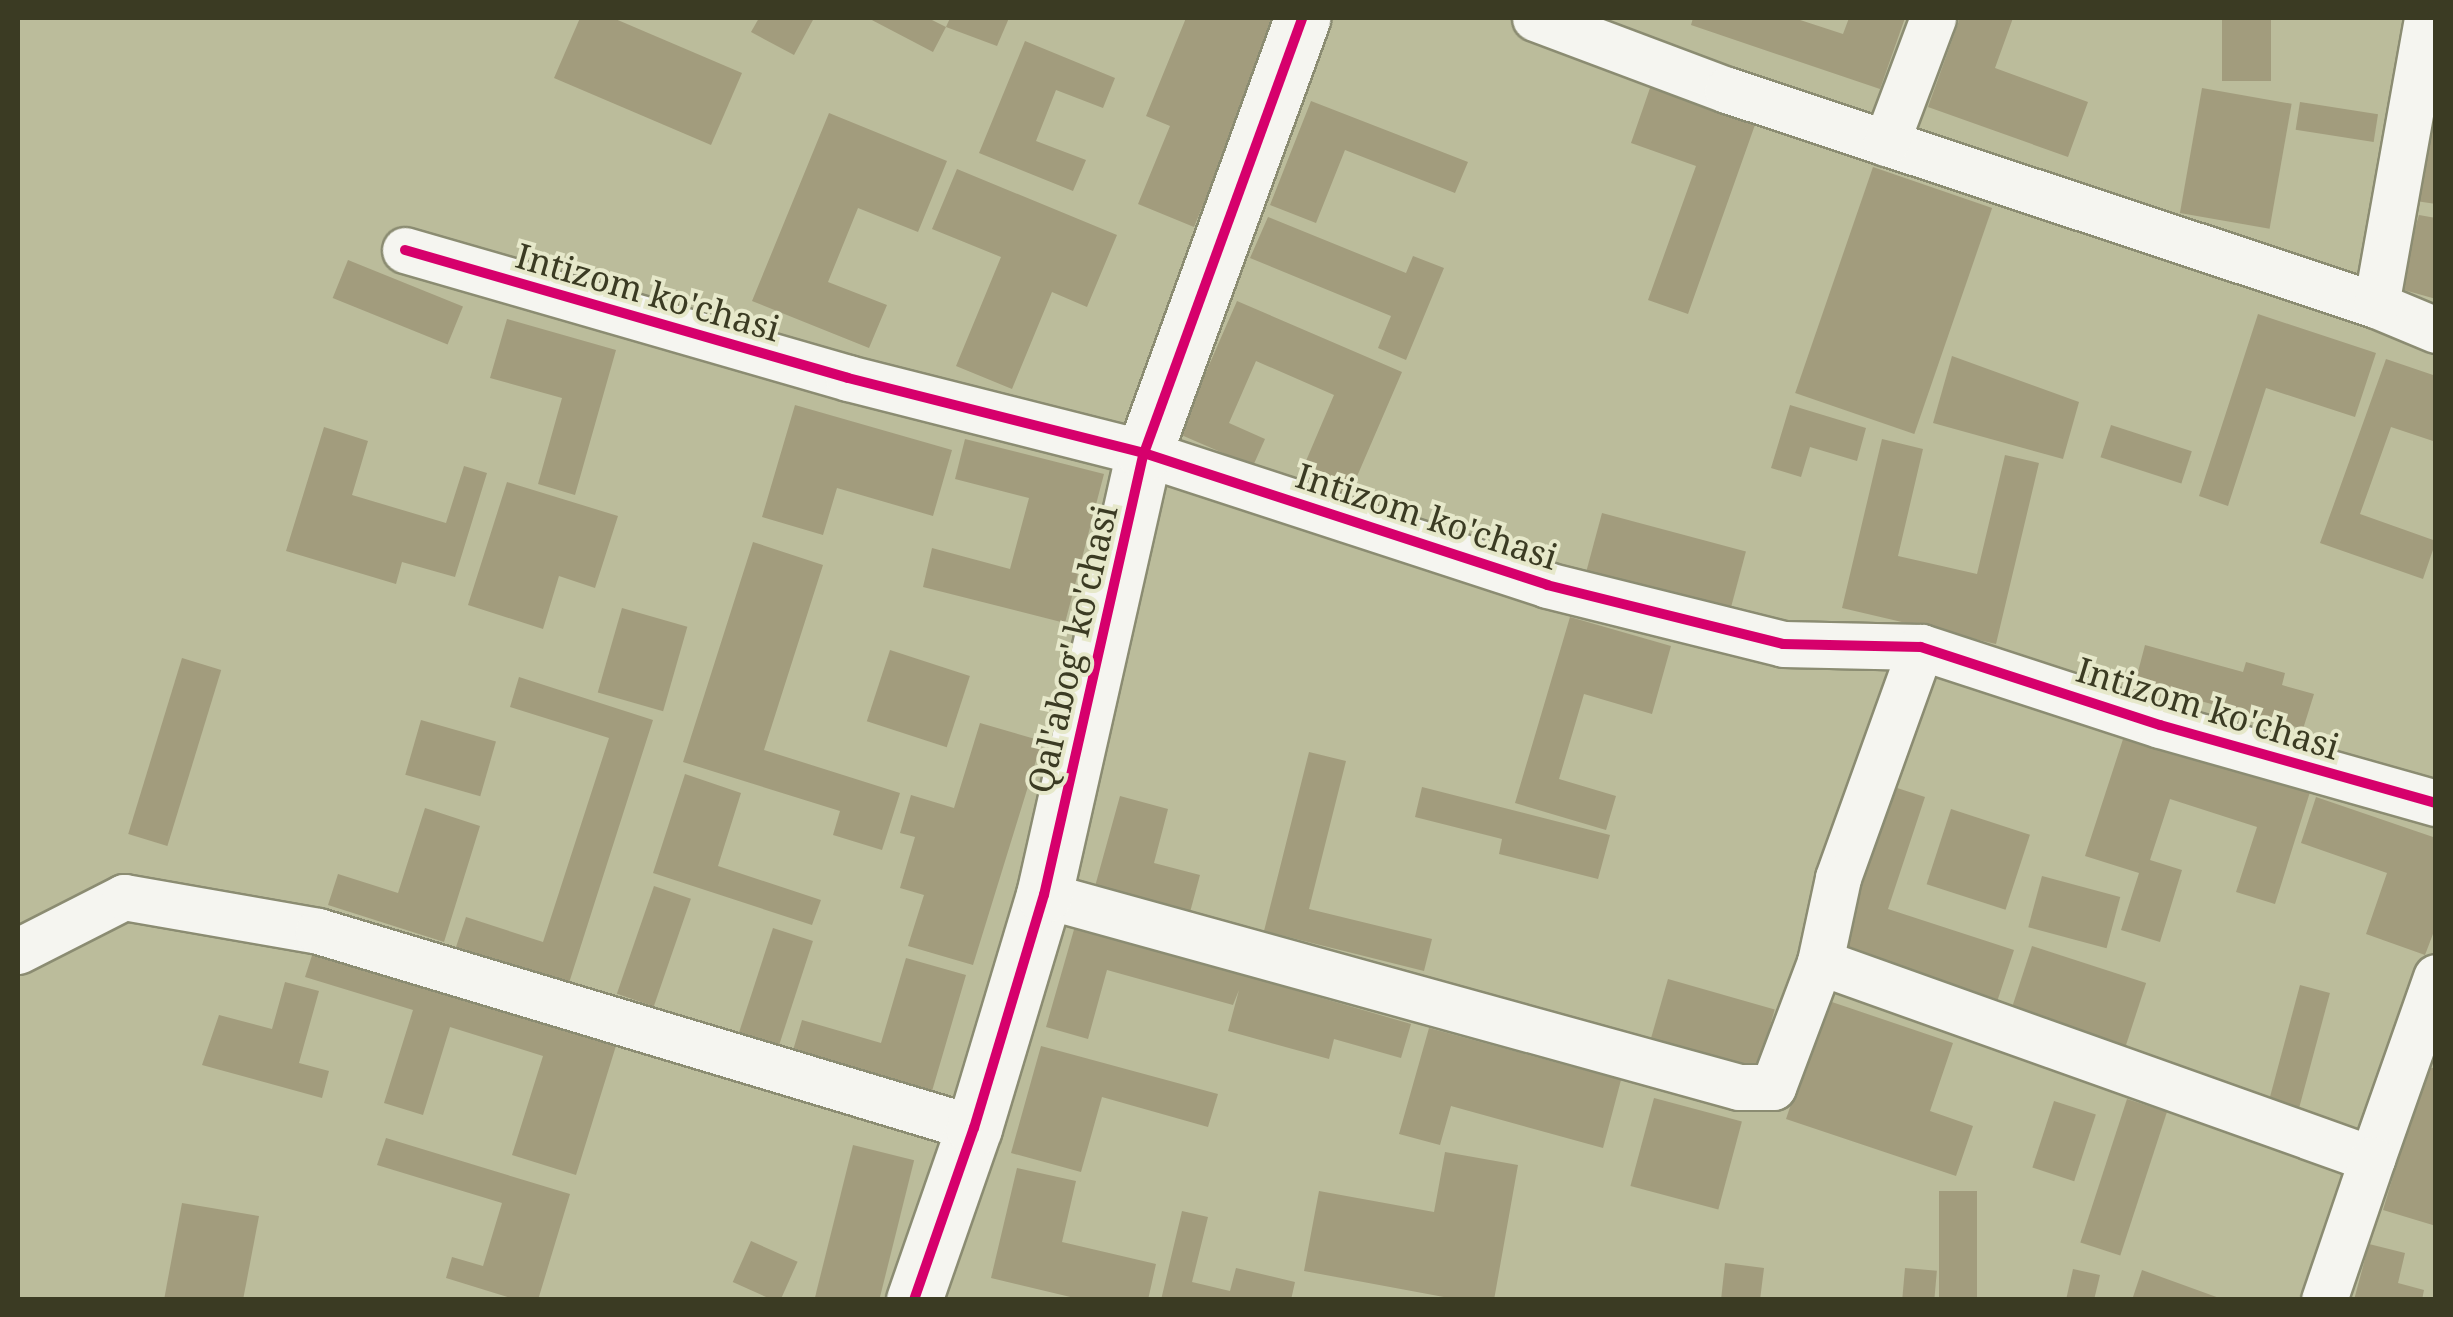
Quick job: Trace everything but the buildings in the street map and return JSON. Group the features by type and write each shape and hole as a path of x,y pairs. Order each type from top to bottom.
{"street":[{"name":"Qal'abog' ko'chasi","path":"922,1298 1044,896 1144,453 1302,18"},
{"path":"1535,18 1727,90 2376,305 2436,330"},
{"path":"1886,143 1933,18"},
{"path":"2376,305 2427,18"},
{"name":"Intizom ko'chasi","path":"405,250 848,378 1144,453 1547,585 1783,644 1921,648 2160,725 2436,804"},
{"path":"1044,896 1740,1087 1772,1086 1820,962 1838,878 1921,648"},
{"path":"18,951 124,897 318,931 974,1128"},
{"path":"1820,962 2372,1159"},
{"path":"2324,1300 2436,977"}],"cycle path":[{"path":"914,1300 974,1128 1044,895 1144,453 1302,18"},
{"path":"405,250 848,378 1144,453 1547,585 1783,644 1921,647 2160,725 2436,803"}]}
